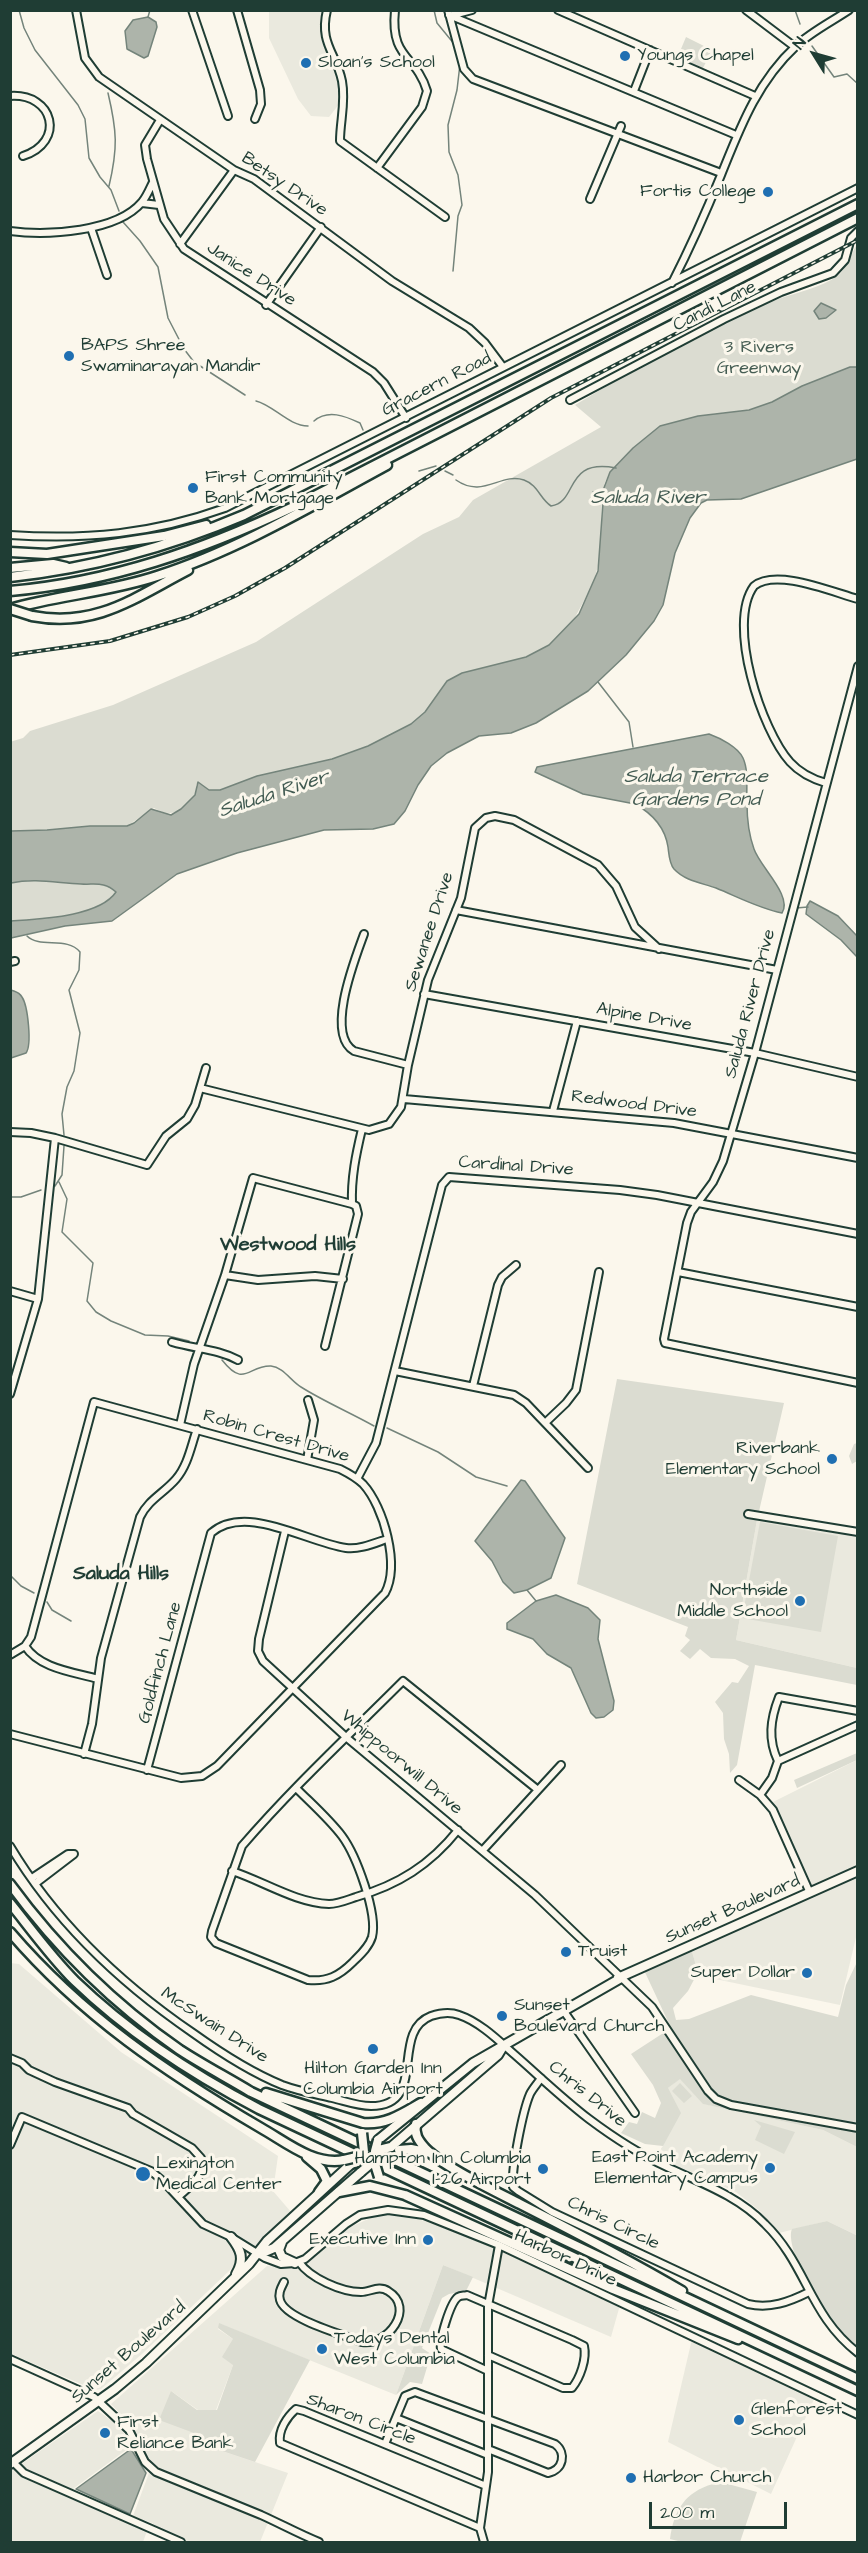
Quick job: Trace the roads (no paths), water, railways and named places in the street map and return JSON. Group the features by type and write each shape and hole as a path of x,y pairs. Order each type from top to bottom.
{"highway":[{"path":"10,577 133,555 207,531 244,515 858,204"},
{"path":"10,591 42,588 113,575 223,539 292,507 858,218"},
{"path":"10,609 32,616 68,620 101,614 255,535 423,445 505,398"},
{"path":"10,552 47,554 164,536 244,515"},
{"path":"10,609 148,579 255,535"},
{"path":"10,568 53,564 69,568"},
{"path":"10,1884 46,1929 99,1984 164,2038 251,2092 858,2379"},
{"path":"10,1903 74,1980 143,2038 219,2088 259,2109 858,2391"},
{"path":"10,1932 60,1984 129,2044 206,2096 297,2149 324,2160 348,2162 363,2156 376,2156 395,2148 431,2153"},
{"path":"207,2066 263,2092 363,2123 374,2124 393,2120 421,2103"},
{"path":"341,2115 358,2125 362,2133 362,2172"},
{"path":"416,2124 415,2131 418,2138 431,2153 495,2191 627,2259 734,2322"},
{"path":"378,2140 376,2156 379,2177 387,2186 624,2293 707,2328 795,2360"},
{"path":"297,2149 325,2174 326,2182 319,2192"},
{"path":"339,2192 370,2186 405,2195"}],"main road":[{"name":"Sunset Boulevard","path":"363,2156 421,2103 473,2063 495,2048 596,1992 608,1982 858,1871"},
{"name":"Sunset Boulevard","path":"395,2148 416,2124 498,2055 504,2045"},
{"name":"Sunset Boulevard","path":"259,2254 274,2248 362,2172 376,2156"},
{"name":"Sunset Boulevard","path":"12,2463 99,2401 181,2331 259,2254 267,2241 348,2162"},
{"path":"230,2282 238,2272 242,2259 239,2247 231,2238"},
{"path":"284,2239 280,2253 286,2260 297,2262"}],"street":[{"name":"Betsy Drive","path":"76,10 85,58 92,70 234,170 254,179 392,281 469,328 485,343 502,368"},
{"path":"192,10 228,116"},
{"path":"237,10 260,90 261,104 255,119"},
{"path":"327,10 324,36 342,79 344,94 340,141 445,217"},
{"path":"377,168 422,107 427,91 419,73 397,45 394,25 395,10"},
{"path":"448,13 459,15 472,10"},
{"path":"558,10 755,96"},
{"path":"746,10 795,47"},
{"path":"671,284 690,248 736,135 755,96 795,47 849,10"},
{"path":"448,13 736,135"},
{"path":"448,13 464,69 473,79 721,173"},
{"path":"634,91 650,50"},
{"path":"10,96 35,100 42,105 50,120 49,136 45,143 39,149 23,156"},
{"name":"Janice Drive","path":"160,120 145,145 164,219 184,249 373,372 384,383 406,418"},
{"path":"590,200 621,126"},
{"path":"180,244 234,170"},
{"path":"10,231 42,232 91,228 117,220 142,203 153,182"},
{"name":"Gracern Road","path":"10,535 107,536 185,521 238,502 858,188"},
{"path":"142,203 159,205"},
{"path":"266,304 321,227"},
{"path":"91,228 107,275"},
{"name":"Candi Lane","path":"570,400 733,314 789,288 833,273 845,261 851,240 858,231"},
{"path":"826,783 806,775 790,761 780,748 762,710 751,679 746,654 745,611 754,586 771,579 786,579 858,599"},
{"name":"Saluda River Drive","path":"858,666 755,1053 719,1172 697,1202 687,1223 665,1343 858,1383"},
{"name":"Sewanee Drive","path":"200,1088 362,1129 377,1130 389,1124 399,1113 404,1099 408,1065 424,994 432,966 465,883 475,828 486,818 504,817 598,864 616,886 635,927 659,949"},
{"path":"456,910 777,970"},
{"path":"364,934 349,982 341,1022 342,1036 347,1046 354,1051 408,1065"},
{"name":"Alpine Drive","path":"424,994 755,1053 858,1077"},
{"path":"553,1111 577,1021"},
{"path":"10,1132 31,1132 147,1165 166,1136 187,1119 195,1105 206,1068"},
{"name":"Redwood Drive","path":"404,1099 674,1123 858,1158"},
{"path":"352,1204 353,1170 362,1129"},
{"path":"10,1394 38,1299 55,1138"},
{"name":"Cardinal Drive","path":"357,1479 373,1452 442,1185 449,1177 620,1190 697,1202 858,1234"},
{"path":"180,1425 199,1350 225,1275 252,1178 356,1206 358,1214 325,1347"},
{"path":"472,1386 498,1284 502,1277 516,1266"},
{"path":"545,1423 576,1390 599,1272"},
{"path":"678,1272 858,1307"},
{"path":"225,1275 258,1280 315,1276 343,1280"},
{"path":"10,1292 38,1299"},
{"path":"172,1342 199,1350 220,1352 238,1360"},
{"path":"395,1371 514,1395 545,1423 588,1468"},
{"path":"307,1460 314,1420 308,1400"},
{"name":"Robin Crest Drive","path":"10,1734 181,1778 206,1775 385,1593 392,1573 380,1513 374,1499 357,1479 339,1469 94,1402 31,1637 25,1646"},
{"path":"84,1754 92,1724 105,1642 140,1517 148,1503 182,1472 197,1429"},
{"path":"748,1514 858,1532"},
{"name":"Goldfinch Lane","path":"147,1770 211,1533 223,1524 240,1521 265,1524 346,1548 387,1539"},
{"name":"Whippoorwill Drive","path":"285,1531 258,1651 263,1661 347,1738 535,1895 652,2007 693,2071 716,2099 731,2105 858,2128"},
{"path":"10,1655 25,1646 45,1663 98,1679"},
{"path":"297,1789 344,1839 358,1864 367,1894 373,1929 368,1946 346,1968 329,1980 308,1980 213,1941 212,1931 242,1846 297,1789 403,1681 538,1790"},
{"path":"760,1795 772,1778 778,1761 770,1740 778,1697 858,1711"},
{"path":"778,1761 858,1725"},
{"path":"483,1850 561,1765"},
{"path":"739,1780 760,1795 773,1810 810,1893"},
{"path":"232,1871 296,1896 328,1904 367,1894 412,1874 442,1850 458,1830"},
{"name":"McSwain Drive","path":"10,1846 68,1926 124,1982 240,2064 284,2085 357,2105 374,2106 389,2102 405,2084 410,2043 415,2029 425,2019 440,2014 459,2015 504,2045"},
{"path":"68,1854 74,1854 34,1880 68,1854"},
{"path":"563,2010 635,2113"},
{"name":"Chris Drive","path":"504,2045 613,2136 651,2159 723,2194 752,2211 773,2231 795,2260 823,2318 858,2353"},
{"path":"10,2058 55,2082 128,2108 134,2114 192,2148 201,2158 202,2171 197,2180 178,2197"},
{"name":"Chris Circle","path":"541,2078 531,2092 525,2107 513,2175 513,2187 518,2191 552,2212 748,2304 761,2307 781,2304 809,2292"},
{"path":"10,2145 22,2117 151,2171 203,2224 276,2263 297,2262 309,2273 341,2287 363,2292 376,2288 388,2291 397,2298 400,2314 394,2326 380,2340 368,2343 306,2321 288,2312 283,2306 279,2293 284,2282"},
{"name":"Harbor Drive","path":"297,2262 312,2254 352,2219 388,2210 424,2215 499,2245 858,2415"},
{"path":"484,2542 480,2528 488,2452 488,2306 499,2245"},
{"path":"488,2355 563,2388 573,2388 584,2358 584,2346 467,2295 457,2298 440,2344 441,2349 488,2371"},
{"path":"10,2359 99,2401 129,2430 145,2462 156,2472 261,2515 283,2528 319,2542"},
{"path":"385,2444 405,2396 415,2392 555,2444 561,2449 563,2456 558,2469 548,2473 396,2418"},
{"name":"Sharon Circle","path":"480,2528 280,2443 279,2437 288,2416 296,2409 486,2486"},
{"path":"12,2463 24,2473 181,2542"}],"water":[{"path":"148,17 156,22 157,27 148,56 144,58 127,49 125,31 133,20"},
{"path":"821,303 836,310 826,318 819,319 814,311"},
{"name":"Saluda River","path":"850,367 857,367 857,459 741,499 707,500 701,503 690,518 675,553 663,605 654,621 626,655 588,691 536,723 511,733 479,736 447,753 431,766 405,811 394,824 373,829 324,830 237,853 177,874 112,921 65,926 11,938 11,921 52,918 83,912 108,900 116,892 99,884 37,881 11,883 11,831 127,826 151,809 171,815 195,795 198,782 209,790 220,790 257,776 332,759 368,746 411,724 425,712 447,681 462,673 526,657 549,645 579,614 598,571 603,503 594,500 593,492 602,493 610,472 633,448 660,426 698,416 749,410"},
{"name":"Saluda Terrace Gardens Pond","path":"709,734 733,747 743,758 747,774 747,815 751,838 757,856 780,890 784,906 782,913 688,879 678,873 671,864 661,827 653,817 635,804 583,794 535,772 537,767"},
{"path":"810,901 838,916 857,936 857,957 841,940 806,914"},
{"path":"11,990 22,997 29,1034 26,1053 11,1058"},
{"path":"521,1480 525,1481 565,1538 551,1578 527,1590 514,1593 503,1582 492,1561 475,1541"},
{"path":"556,1595 588,1608 600,1620 598,1639 614,1701 613,1710 604,1717 596,1718 591,1713 571,1668 547,1654 533,1639 507,1629 507,1623 536,1601"},
{"path":"131,2449 146,2473 130,2514 76,2489"}],"waterway":[{"path":"19,10 24,28 35,50 78,105 85,119 89,158 111,190 119,211"},
{"path":"148,17 150,10"},
{"path":"434,10 437,23 455,45"},
{"path":"795,10 800,24"},
{"path":"812,46 834,77 847,74 858,84"},
{"path":"453,271 458,216 462,205 458,175 449,152 448,125 457,90 460,64"},
{"path":"108,93 115,140 109,186"},
{"path":"123,222 158,267 168,318 184,349 194,362 245,395"},
{"path":"256,401 294,423 308,426"},
{"path":"314,421 325,415 337,415 360,423 363,430"},
{"path":"419,471 436,466"},
{"path":"456,480 475,487 507,479 524,480 533,485 551,506 560,503 566,497 574,482 587,469 616,468"},
{"path":"445,471 453,475"},
{"path":"598,682 629,722 633,747"},
{"path":"796,908 808,907"},
{"path":"27,936 39,942 61,943 75,947 80,952 79,970 69,990 80,1033 74,1071 67,1087 62,1114 64,1135"},
{"path":"55,1186 62,1175 64,1146"},
{"path":"59,1182 67,1199 62,1232 93,1263 87,1301 96,1312 111,1321 145,1335 168,1336 189,1341"},
{"path":"10,1197 21,1197 41,1190"},
{"path":"222,1360 230,1369 242,1374 263,1367 275,1367 310,1392 374,1426"},
{"path":"387,1428 438,1452 476,1477 507,1486"},
{"path":"10,1575 21,1586 34,1593"},
{"path":"527,1590 536,1601"},
{"path":"47,1602 52,1610 71,1621"}],"railway":[{"path":"10,655 110,641 188,617 235,596 285,568 551,398 858,240"}],"place":[{"name":"Youngs Chapel","path":"625,56"},
{"name":"Sloan's School","path":"306,63"},
{"name":"Fortis College","path":"768,192"},
{"name":"BAPS Shree Swaminarayan Mandir","path":"69,356"},
{"name":"First Community Bank Mortgage","path":"193,488"},
{"name":"Riverbank Elementary School","path":"832,1459"},
{"name":"Northside Middle School","path":"800,1601"},
{"name":"Truist","path":"566,1952"},
{"name":"Super Dollar","path":"807,1973"},
{"name":"Sunset Boulevard Church","path":"502,2016"},
{"name":"Hilton Garden Inn Columbia Airport","path":"373,2049"},
{"name":"East Point Academy Elementary Campus","path":"770,2168"},
{"name":"Hampton Inn Columbia I-26 Airport","path":"543,2169"},
{"name":"Lexington Medical Center","path":"143,2174"},
{"name":"Executive Inn","path":"428,2240"},
{"name":"Todays Dental West Columbia","path":"322,2349"},
{"name":"Glenforest School","path":"739,2420"},
{"name":"First Reliance Bank","path":"105,2433"},
{"name":"Harbor Church","path":"631,2478"}],"district":[{"name":"Westwood Hills","path":"288,1246"},
{"name":"Saluda Hills","path":"121,1575"}],"park label":[{"name":"3 Rivers Greenway","path":"759,358"}]}
